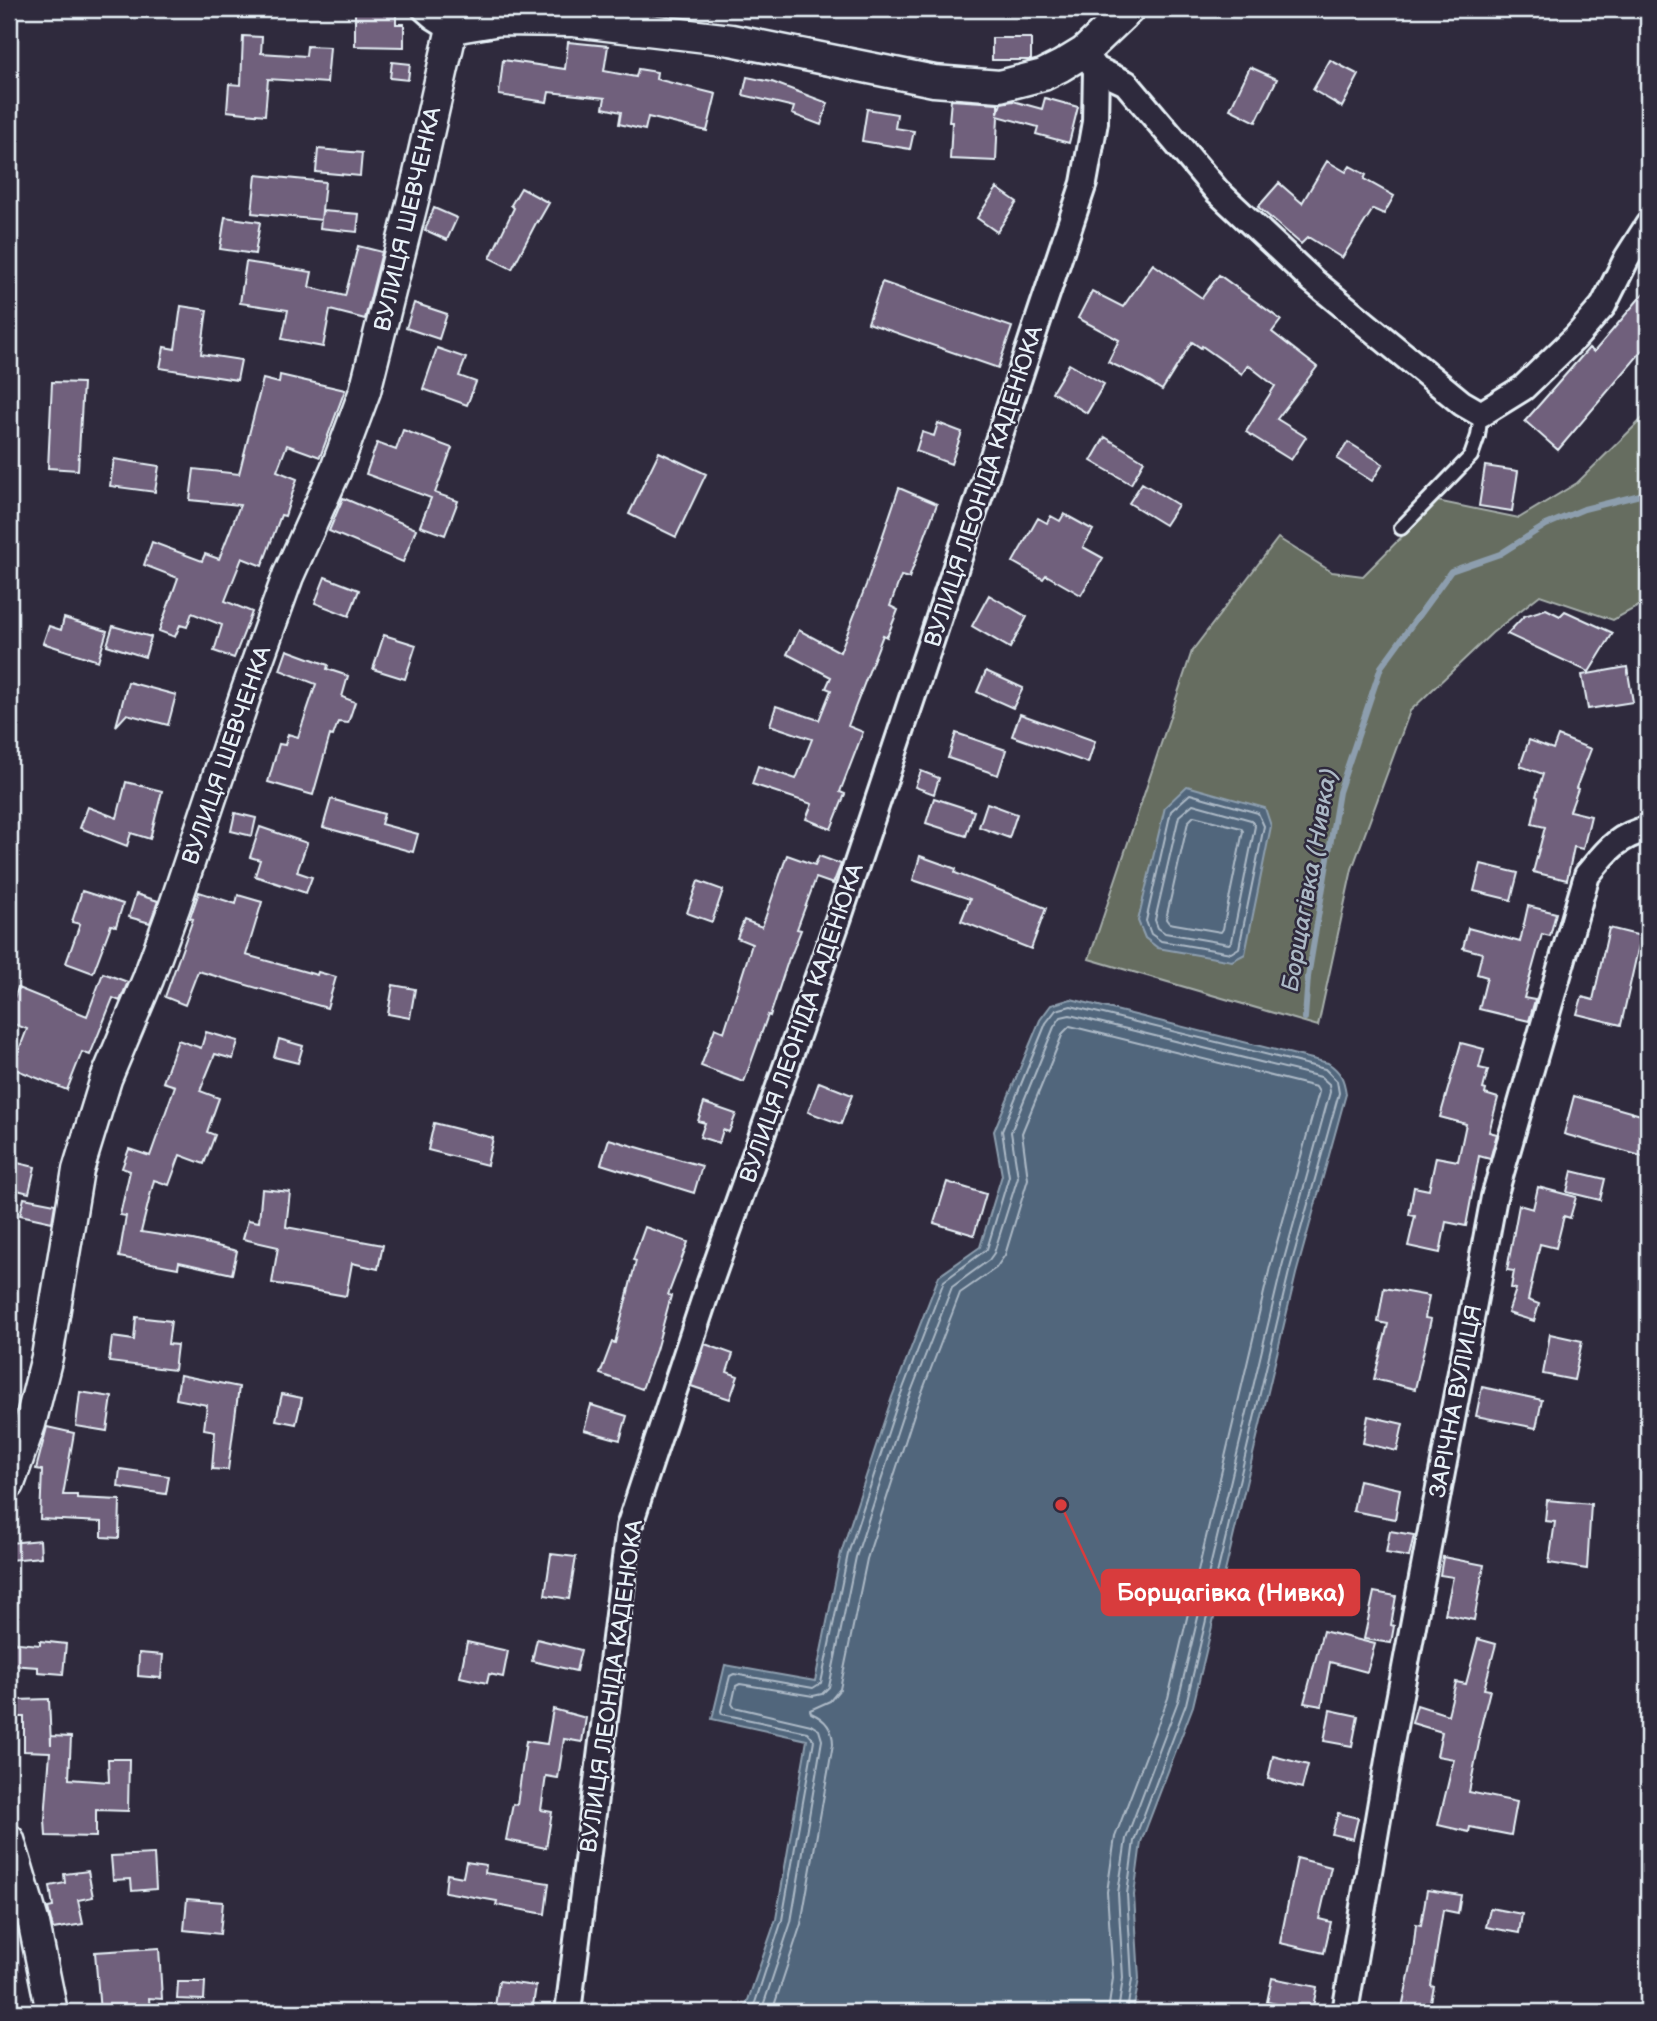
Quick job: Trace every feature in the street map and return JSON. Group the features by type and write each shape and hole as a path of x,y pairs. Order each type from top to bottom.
{"street":[{"path":"425,9 452,28 500,20 573,21 730,40 934,81 1000,86 1090,60 1129,9"},
{"name":"ВУЛИЦЯ ШЕВЧЕНКА","path":"9,1484 30,1424 47,1357 78,1170 106,1079 176,905 288,576 336,469 365,391 452,28"},
{"path":"1090,60 1126,83 1217,191 1311,280 1462,403 1481,414 1523,388 1576,337 1603,306 1627,258 1648,225"},
{"name":"ВУЛИЦЯ ЛЕОНІДА КАДЕНЮКА","path":"568,2012 629,1527 710,1282 839,917 1084,183 1095,122 1090,60"},
{"name":"ЗАРІЧНА ВУЛИЦЯ","path":"1345,2012 1394,1723 1494,1197 1587,875 1612,845 1633,833 1648,829"},
{"path":"9,1840 34,1924 52,2012"}],"lane":[{"path":"1401,528 1471,456 1478,436 1481,414"}],"green space":[{"path":"1648,413 1648,601 1613,620 1540,595 1492,633 1410,711 1352,869 1318,1026 1089,959 1192,651 1278,538 1332,572 1363,576 1437,501 1519,518 1577,483"}],"water":[{"path":"1187,786 1265,808 1271,826 1245,954 1232,961 1158,948 1145,938 1138,921 1165,807"},
{"path":"1071,999 1328,1063 1341,1076 1346,1094 1296,1274 1193,1706 1141,1842 1134,1895 1139,1979 1133,2012 744,2012 776,1919 807,1740 712,1719 725,1665 815,1681 841,1553 892,1397 939,1276 980,1247 1002,1175 994,1131 1040,1020 1051,1005"}],"building":[{"path":"355,9 396,9 396,24 404,24 404,47 355,46"},
{"path":"243,36 262,37 261,53 306,56 307,46 330,47 327,83 268,79 265,115 227,111 229,84 241,85"},
{"path":"992,38 1031,38 1031,60 992,60"},
{"path":"568,42 608,46 604,71 636,77 638,69 657,72 656,79 716,94 707,131 648,117 645,130 619,124 621,112 603,108 605,98 549,92 547,102 499,95 503,60 565,69"},
{"path":"1330,60 1359,75 1342,107 1313,90"},
{"path":"392,62 410,64 408,80 390,78"},
{"path":"1250,67 1277,79 1256,122 1230,109"},
{"path":"747,77 772,82 828,103 821,125 792,114 794,107 743,95"},
{"path":"1045,98 1078,107 1069,143 1036,134 1038,127 998,116 996,161 950,159 951,100 998,103 998,113 1001,103 1013,101 1042,109"},
{"path":"867,109 897,114 895,128 914,131 910,149 862,141"},
{"path":"318,149 362,153 360,176 316,172"},
{"path":"1327,161 1346,172 1350,166 1366,175 1364,179 1394,196 1384,214 1373,209 1342,258 1308,237 1301,244 1258,207 1279,183 1302,203"},
{"path":"256,175 325,182 321,220 252,213"},
{"path":"521,188 549,203 512,269 490,258 514,208 511,205"},
{"path":"997,188 1017,202 997,232 977,218"},
{"path":"434,208 457,218 447,240 425,230"},
{"path":"322,211 359,214 357,232 320,228"},
{"path":"225,217 260,222 255,254 220,249"},
{"path":"358,246 382,252 365,319 330,310 323,347 282,339 288,310 240,303 246,262 312,272 309,287 345,296"},
{"path":"1153,264 1202,298 1219,275 1281,320 1272,332 1317,367 1277,419 1306,437 1291,460 1246,432 1275,386 1248,365 1242,374 1192,342 1162,390 1108,362 1119,340 1078,318 1092,291 1123,307"},
{"path":"882,282 1012,327 998,368 868,323"},
{"path":"1648,288 1648,344 1558,450 1525,421 1589,348 1594,352"},
{"path":"414,303 447,314 439,339 406,328"},
{"path":"181,306 207,310 201,354 241,360 237,380 160,368 164,347 175,349"},
{"path":"437,348 466,358 459,376 476,382 467,405 423,389"},
{"path":"1069,364 1104,384 1087,413 1052,392"},
{"path":"280,375 345,390 320,457 287,445 277,471 297,479 285,516 281,515 262,566 242,558 225,601 252,612 234,658 214,651 222,625 192,613 187,627 180,625 175,637 159,631 178,578 144,565 152,542 202,561 205,554 219,559 240,505 190,500 194,469 239,474 263,379 279,383"},
{"path":"52,382 83,383 78,470 48,468"},
{"path":"938,423 962,432 951,464 916,451 922,432 934,436"},
{"path":"403,430 452,448 435,493 458,501 445,535 420,526 431,498 366,474 377,443 396,450"},
{"path":"1105,437 1144,461 1131,484 1091,461"},
{"path":"1348,442 1383,464 1372,481 1337,459"},
{"path":"659,452 706,474 676,537 629,514"},
{"path":"114,459 159,466 155,492 110,486"},
{"path":"1485,466 1518,471 1512,511 1479,506"},
{"path":"1142,483 1178,505 1165,525 1129,503"},
{"path":"899,488 937,504 909,578 901,576 890,606 898,610 887,637 883,635 848,726 863,732 840,792 845,794 831,829 806,819 812,804 752,784 758,766 796,779 812,739 770,725 776,706 819,720 831,690 826,688 831,677 787,654 799,630 840,652"},
{"path":"343,498 416,529 403,562 329,531"},
{"path":"1064,514 1093,530 1083,547 1103,558 1081,595 1046,575 1043,579 1013,562 1038,518 1047,523 1051,516 1060,521"},
{"path":"325,577 359,590 349,616 315,603"},
{"path":"989,595 1027,617 1010,648 972,626"},
{"path":"1546,609 1560,616 1565,611 1613,633 1589,672 1507,634 1524,616"},
{"path":"64,618 107,631 98,661 43,643 49,626 61,630"},
{"path":"113,626 151,637 145,657 107,645"},
{"path":"384,635 416,645 405,679 373,669"},
{"path":"287,650 328,665 327,669 348,676 342,697 355,702 348,723 338,722 333,736 330,735 313,795 268,782 279,744 285,745 288,734 298,737 316,684 280,670"},
{"path":"1627,667 1633,702 1588,709 1582,675"},
{"path":"986,671 1023,688 1013,708 977,692"},
{"path":"128,682 176,695 168,725 127,714 116,726"},
{"path":"1020,714 1095,741 1088,763 1012,736"},
{"path":"956,733 1006,750 998,775 948,758"},
{"path":"1558,736 1591,749 1570,811 1591,816 1583,849 1574,847 1567,880 1533,872 1545,827 1532,824 1538,797 1536,796 1543,774 1520,766 1529,740 1553,749"},
{"path":"921,771 939,778 934,794 915,787"},
{"path":"126,782 162,791 150,839 131,833 127,846 80,828 88,807 117,818"},
{"path":"934,798 974,811 966,836 926,823"},
{"path":"331,799 384,814 381,824 418,834 413,852 323,827"},
{"path":"987,803 1017,814 1009,838 979,827"},
{"path":"235,813 256,818 252,836 231,831"},
{"path":"260,827 307,843 297,872 312,877 306,893 255,876 260,860 250,857"},
{"path":"787,855 815,865 819,856 841,864 833,884 816,878 797,929 801,930 744,1082 701,1066 715,1028 724,1032 752,944 737,938 744,920 762,927"},
{"path":"920,856 956,869 955,873 1046,908 1031,949 961,921 970,899 913,880"},
{"path":"1481,864 1518,873 1511,900 1474,891"},
{"path":"698,881 723,890 712,922 687,913"},
{"path":"82,891 123,904 116,926 111,925 93,973 66,963 80,924 72,922"},
{"path":"199,892 236,904 238,895 262,902 246,955 317,975 318,972 336,977 327,1008 198,971 185,1005 165,997 193,919 190,918"},
{"path":"136,894 158,901 150,923 129,917"},
{"path":"1528,906 1556,913 1550,936 1542,934 1524,998 1535,1000 1529,1021 1479,1009 1487,977 1477,974 1482,953 1463,948 1468,928 1520,942"},
{"path":"1609,928 1641,936 1621,1025 1577,1014 1582,997 1593,1000"},
{"path":"103,973 128,982 120,1001 113,998 90,1055 82,1052 67,1090 12,1068 27,1029 9,1022 9,1011 18,988 87,1016"},
{"path":"393,985 415,989 410,1018 388,1014"},
{"path":"206,1032 238,1041 233,1059 215,1054 200,1091 219,1098 207,1132 215,1135 204,1164 180,1155 169,1185 154,1180 141,1232 193,1240 237,1251 232,1274 179,1262 178,1268 119,1257 126,1216 120,1215 130,1171 122,1168 129,1149 150,1156 175,1086 163,1082 178,1040 201,1048"},
{"path":"279,1039 303,1046 298,1063 274,1057"},
{"path":"1461,1043 1484,1049 1479,1068 1488,1070 1483,1089 1486,1090 1485,1094 1498,1098 1489,1132 1497,1134 1490,1159 1479,1156 1466,1226 1446,1222 1440,1253 1408,1246 1415,1216 1409,1215 1414,1187 1429,1190 1436,1157 1458,1161 1466,1124 1440,1117"},
{"path":"819,1082 852,1095 841,1124 808,1112"},
{"path":"1574,1096 1648,1117 1648,1158 1564,1134"},
{"path":"704,1103 736,1114 729,1132 723,1130 719,1143 700,1137 705,1123 698,1121"},
{"path":"434,1123 493,1138 487,1165 428,1150"},
{"path":"609,1139 702,1166 694,1193 601,1164"},
{"path":"9,1161 35,1167 29,1193 9,1188"},
{"path":"1572,1171 1605,1179 1600,1200 1567,1192"},
{"path":"947,1182 986,1194 974,1235 934,1223"},
{"path":"1538,1187 1576,1197 1570,1218 1564,1216 1556,1248 1540,1244 1528,1300 1539,1304 1534,1321 1508,1313 1516,1289 1511,1288 1514,1271 1507,1270 1519,1205 1533,1209"},
{"path":"262,1189 290,1192 286,1227 383,1245 378,1269 352,1263 346,1296 272,1283 278,1247 243,1239 248,1220 259,1222"},
{"path":"24,1198 55,1204 52,1222 20,1215"},
{"path":"645,1227 688,1242 668,1295 671,1296 642,1389 600,1374 612,1342 615,1343 636,1261 633,1260"},
{"path":"1384,1288 1429,1296 1425,1318 1431,1319 1415,1389 1374,1379 1388,1324 1378,1322"},
{"path":"136,1317 171,1321 168,1344 177,1345 174,1370 109,1362 112,1337 134,1340"},
{"path":"1550,1334 1582,1341 1574,1380 1543,1374"},
{"path":"705,1344 733,1354 727,1372 738,1376 730,1399 691,1386"},
{"path":"180,1375 239,1387 228,1470 212,1469 215,1431 204,1429 207,1405 176,1399"},
{"path":"1482,1387 1542,1400 1536,1428 1476,1416"},
{"path":"80,1392 112,1397 107,1431 76,1426"},
{"path":"282,1394 302,1398 296,1424 276,1420"},
{"path":"591,1405 627,1416 620,1440 584,1430"},
{"path":"1368,1416 1403,1424 1397,1451 1363,1443"},
{"path":"47,1427 74,1433 63,1495 120,1500 119,1538 102,1537 102,1522 40,1519 42,1470 36,1469"},
{"path":"120,1469 169,1476 166,1494 118,1487"},
{"path":"1359,1480 1400,1489 1395,1519 1353,1511"},
{"path":"1547,1500 1591,1504 1587,1569 1549,1563 1555,1522 1545,1521"},
{"path":"1390,1531 1414,1535 1409,1557 1386,1553"},
{"path":"40,1540 41,1557 9,1560 9,1543"},
{"path":"551,1554 576,1557 569,1599 545,1595"},
{"path":"1443,1557 1484,1565 1474,1620 1445,1614 1453,1577 1440,1575"},
{"path":"1374,1592 1396,1596 1391,1643 1364,1639"},
{"path":"1323,1631 1375,1644 1367,1672 1330,1662 1322,1706 1304,1703"},
{"path":"537,1639 581,1650 576,1671 532,1661"},
{"path":"1478,1639 1496,1644 1484,1689 1490,1690 1469,1792 1517,1802 1511,1835 1470,1827 1469,1832 1438,1825 1454,1759 1437,1756 1442,1732 1412,1723 1417,1705 1448,1715 1456,1682 1466,1684"},
{"path":"40,1641 66,1644 63,1674 38,1672 38,1667 9,1665 9,1642 40,1645"},
{"path":"467,1642 508,1651 503,1677 489,1674 487,1683 460,1677"},
{"path":"139,1653 163,1655 161,1678 138,1676"},
{"path":"49,1699 51,1745 51,1736 71,1737 69,1779 109,1782 108,1759 129,1759 128,1811 96,1810 96,1837 46,1836 50,1752 24,1751 24,1717 16,1717 16,1700"},
{"path":"553,1709 586,1718 582,1742 564,1739 558,1778 546,1776 541,1810 552,1812 546,1848 506,1840 513,1804 517,1805 526,1741 547,1744"},
{"path":"1330,1710 1358,1716 1352,1746 1324,1741"},
{"path":"1273,1756 1308,1765 1302,1788 1268,1779"},
{"path":"1338,1813 1358,1818 1353,1839 1332,1834"},
{"path":"154,1854 156,1889 132,1891 131,1879 113,1880 111,1856"},
{"path":"1297,1858 1331,1867 1319,1919 1331,1922 1324,1953 1280,1943"},
{"path":"466,1862 486,1865 485,1873 549,1883 545,1914 496,1905 497,1901 445,1892 447,1874 463,1877"},
{"path":"88,1871 93,1897 78,1900 83,1924 53,1929 48,1908 53,1907 50,1886 65,1883 64,1874"},
{"path":"1427,1890 1461,1895 1458,1913 1443,1910 1429,2012 1401,2012 1412,1961 1416,1924 1421,1925"},
{"path":"187,1899 223,1902 220,1934 184,1930"},
{"path":"1490,1908 1522,1914 1519,1933 1486,1927"},
{"path":"159,1948 162,1999 149,1998 150,2012 100,2012 95,1952"},
{"path":"1272,1978 1317,1987 1312,2011 1267,2002"},
{"path":"499,1981 536,1986 532,2012 494,2012"},
{"path":"178,1982 205,1982 204,2000 177,1999"}],"waterway":[{"name":"Борщагівка (Нивка)","path":"1305,1018 1308,977 1339,792 1381,667 1451,571 1500,554 1546,525 1584,509 1648,493"}],"place":[{"name":"Борщагівка (Нивка)","path":"1061,1505"}]}
